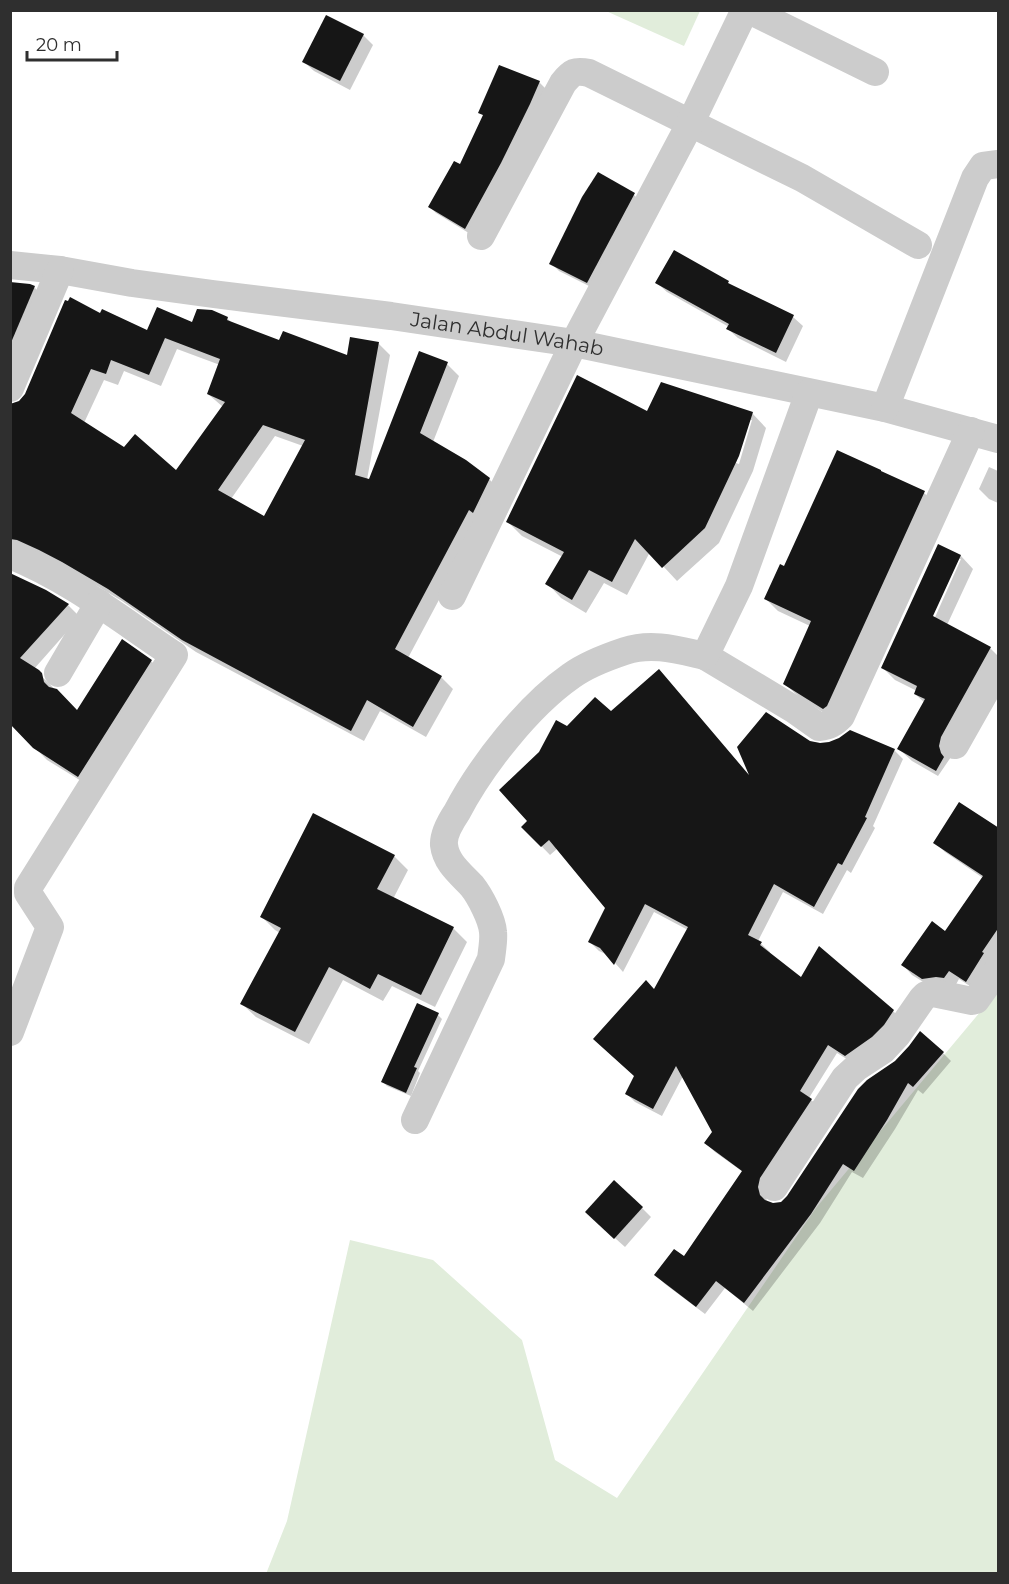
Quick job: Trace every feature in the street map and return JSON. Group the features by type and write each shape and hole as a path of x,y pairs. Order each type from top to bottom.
{"street":[{"path":"452,596 574,343 690,124 745,12 750,10 875,72"},
{"path":"481,236 563,83 571,74 579,71 589,73 802,178 918,245"},
{"path":"885,408 975,178 983,166 999,164"},
{"name":"Jalan Abdul Wahab","path":"10,264 132,283 391,316 574,343 885,408 999,439"},
{"path":"10,388 60,270"},
{"path":"705,656 739,586 809,393"},
{"path":"416,1120 491,959 493,931 484,906 473,888 447,858 444,843 449,826 463,799 505,740 549,694 571,675 625,651 648,646 668,647 705,656 819,727 835,722 841,716 971,431"},
{"path":"10,555 46,571 99,603 174,655 28,888 28,893 50,927 10,1032"},
{"path":"58,673 99,603"},
{"path":"955,745 999,669"},
{"path":"774,1187 845,1078 883,1050 897,1035 922,999 933,993 976,1000 999,969"}],"green space":[{"path":"700,10 684,46 606,11"},
{"path":"996,993 998,996 998,1573 266,1574 287,1521 350,1240 433,1260 522,1340 555,1460 617,1498 816,1208"}],"building":[{"path":"326,15 364,34 340,81 302,62"},
{"path":"499,65 540,81 501,163 465,229 428,207 454,161 460,164 483,115 478,113"},
{"path":"598,172 635,193 587,283 549,264 582,197"},
{"path":"674,250 729,281 728,283 794,315 776,353 726,329 729,324 655,283"},
{"path":"10,282 35,286 10,345"},
{"path":"70,297 100,313 102,309 147,330 157,307 192,322 197,309 212,310 228,317 227,320 279,340 283,331 347,355 350,337 379,342 355,475 369,479 419,351 448,362 420,433 466,460 490,478 473,513 469,510 395,649 442,676 413,727 367,700 351,731 182,640 108,589 62,562 17,540 10,539 10,404 19,401 25,394 65,300 68,301","holes":["165,338 220,359 207,394 225,402 176,470 135,434 124,447 71,413 91,369 106,374 111,360 149,375","263,425 305,440 264,516 218,490"]},
{"path":"577,375 647,411 661,382 753,412 739,456 705,528 662,568 635,539 612,582 589,570 572,600 545,584 564,552 506,522"},
{"path":"837,450 925,491 827,706 823,709 783,684 811,621 764,599 780,564 784,566"},
{"path":"938,544 961,555 933,616 991,647 941,737 939,746 944,757 936,771 897,749 925,699 914,694 917,686 881,668"},
{"path":"10,573 69,604 20,658 39,670 44,682 49,687 57,689 77,710 122,639 152,660 78,777 33,748 10,724"},
{"path":"659,669 749,775 737,747 766,712 810,741 829,742 850,730 895,749 865,817 867,818 842,865 838,863 814,907 774,884 748,935 762,942 760,945 801,977 819,946 894,1010 872,1037 845,1056 828,1045 800,1091 812,1099 760,1178 758,1187 760,1195 773,1203 781,1202 787,1196 858,1089 895,1061 920,1031 944,1052 913,1087 908,1083 854,1171 843,1164 811,1214 744,1303 716,1281 696,1307 654,1275 674,1249 684,1256 742,1171 704,1143 712,1132 676,1066 653,1109 625,1094 634,1076 593,1039 646,980 654,989 688,927 645,904 614,965 600,948 588,942 605,908 549,840 541,847 521,827 527,821 499,790 539,752 556,720 567,726 595,697 611,711"},
{"path":"959,802 999,828 999,927 966,982 949,971 944,978 922,979 901,965 932,921 945,931 983,876 933,843"},
{"path":"313,813 395,855 377,889 454,927 421,995 378,974 370,989 329,967 295,1032 240,1004 281,928 260,917"},
{"path":"417,1003 439,1013 414,1067 417,1068 406,1093 381,1082"},
{"path":"614,1180 643,1207 614,1239 585,1212"}]}
